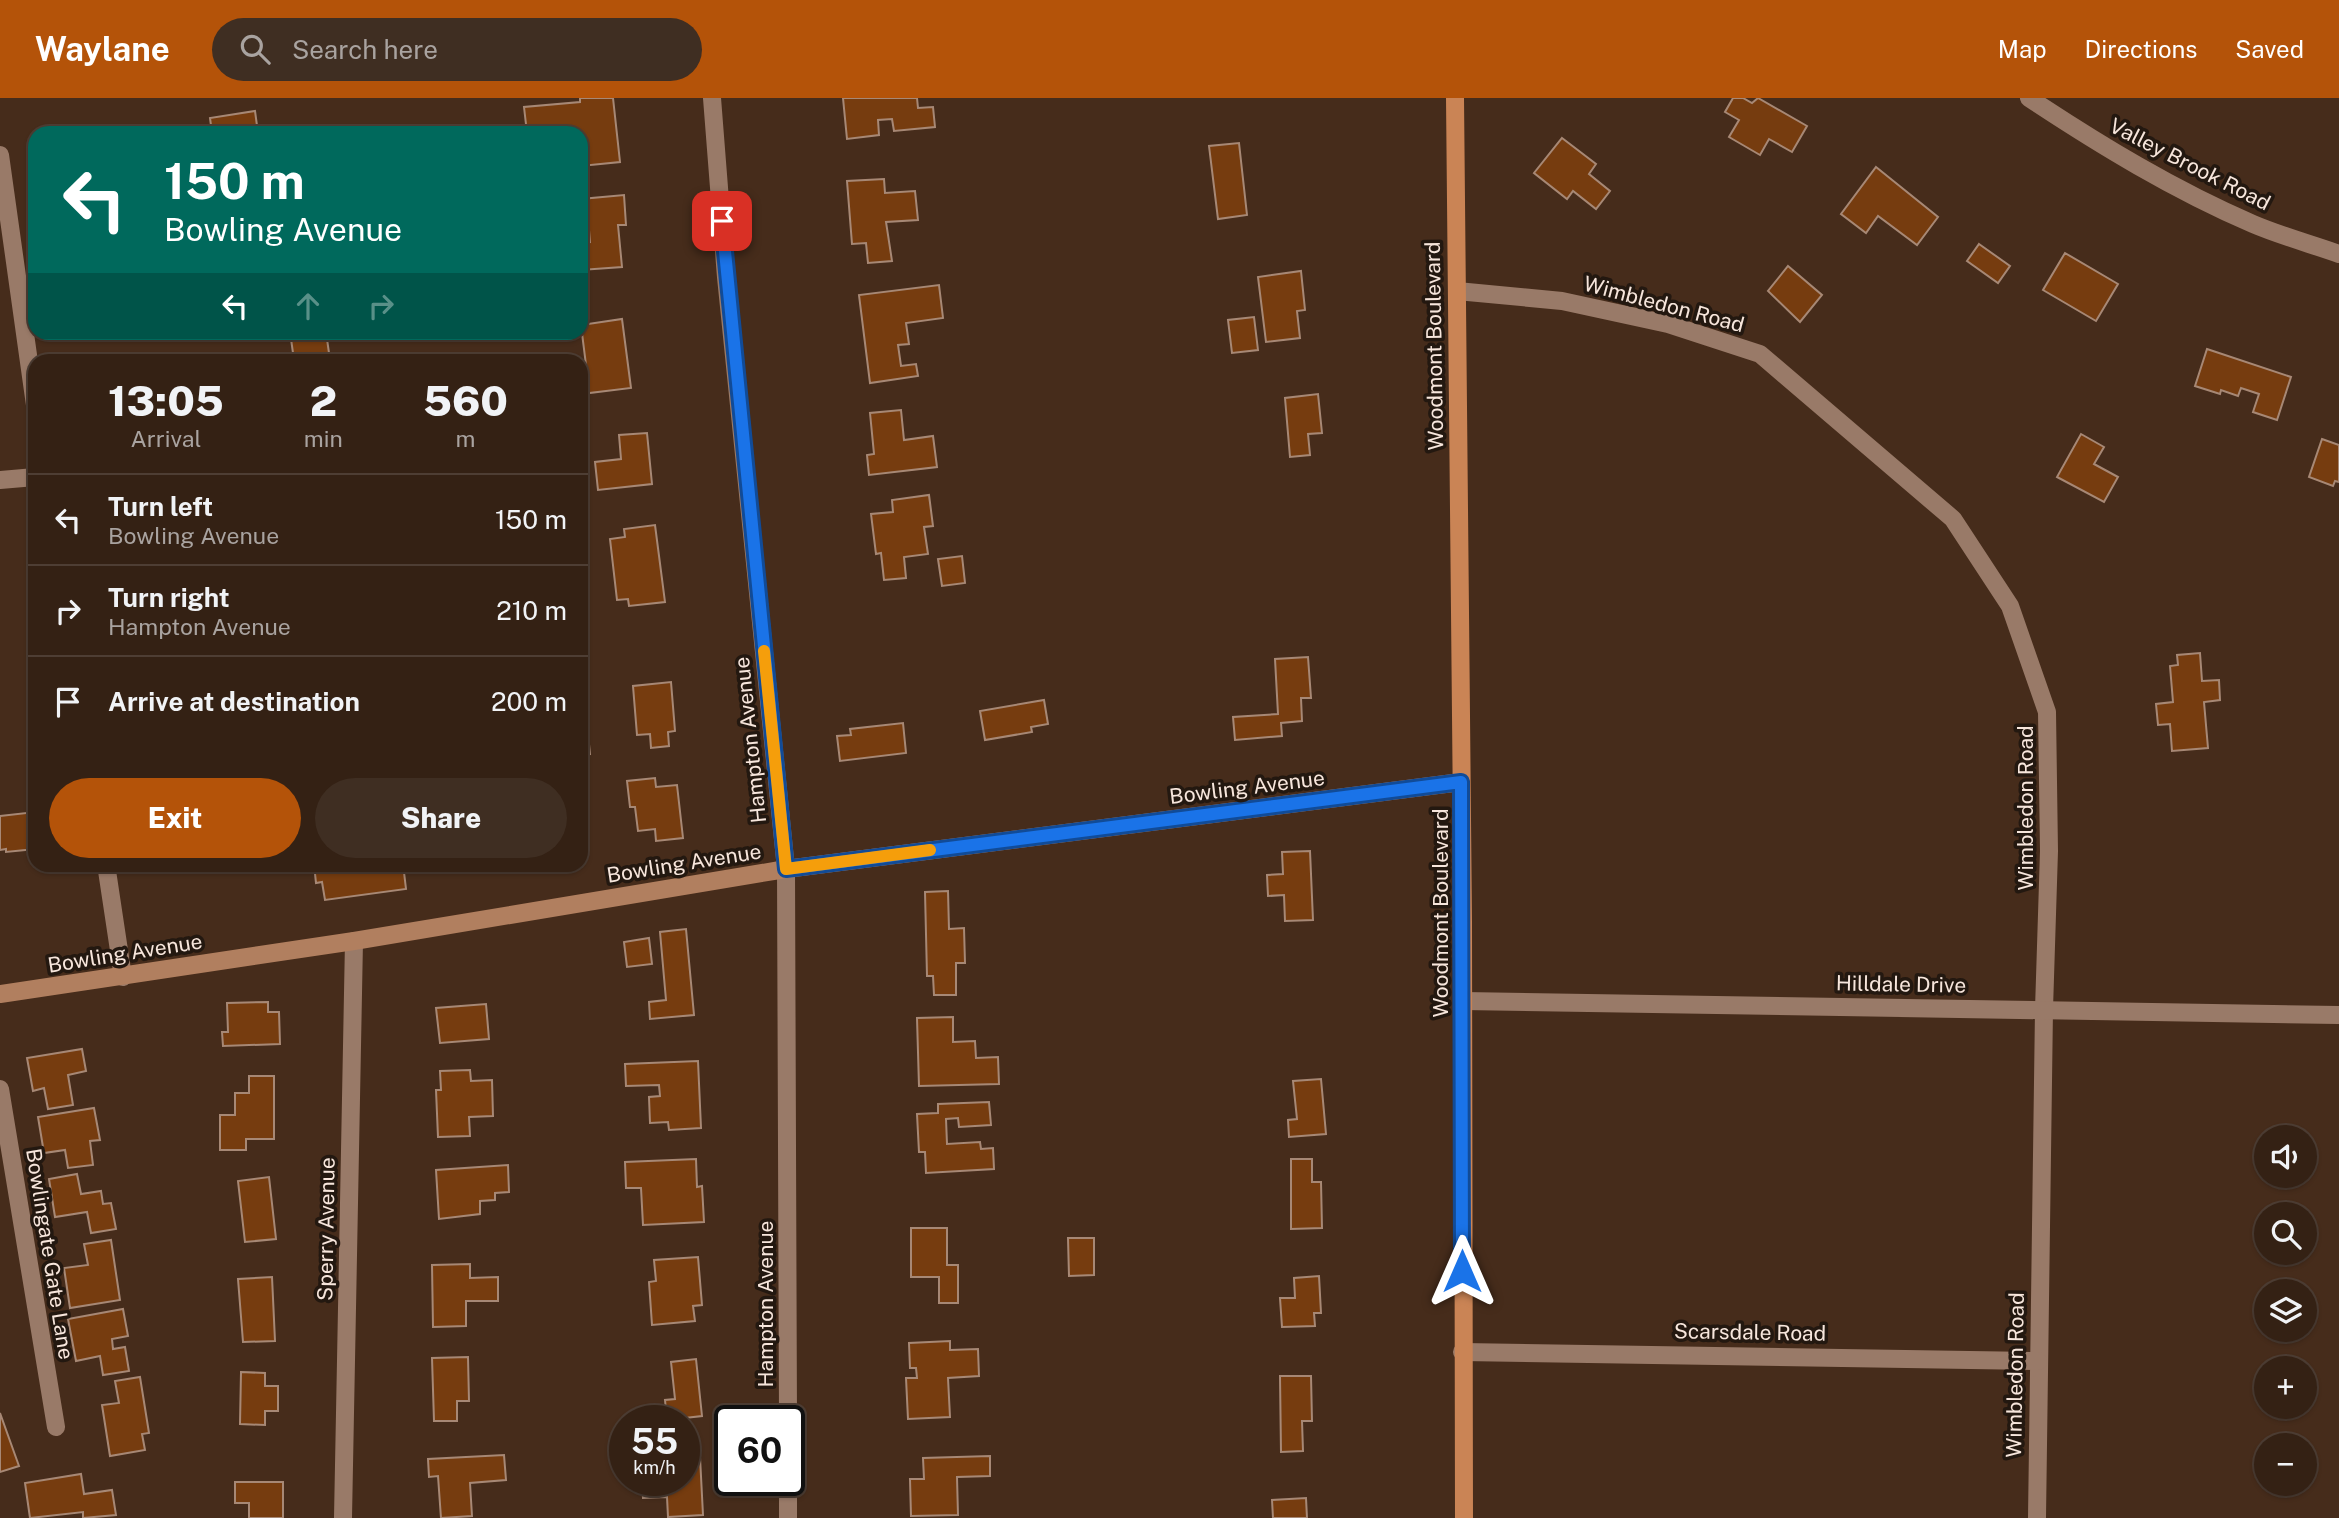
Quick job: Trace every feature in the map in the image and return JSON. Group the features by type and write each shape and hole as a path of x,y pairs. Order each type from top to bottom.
{"main road":[{"name":"Woodmont Boulevard","path":"1455,98 1463,1001 1464,1518"}],"street":[{"name":"Hampton Avenue","path":"712,98 725,271 786,869 788,1405"},
{"name":"Valley Brook Road","path":"2029,98 2085,135 2182,189 2254,225 2339,254"},
{"path":"0,156 28,355"},
{"name":"Wimbledon Road","path":"1457,290 1562,301 1668,324 1760,354 1953,519 2010,606 2047,712 2049,851 2043,1009 2037,1518"},
{"path":"0,480 28,478"},
{"name":"Bowling Avenue","path":"0,994 354,941 786,869 1461,782"},
{"path":"107,872 122,977"},
{"name":"Sperry Avenue","path":"343,1518 354,941"},
{"name":"Hilldale Drive","path":"1463,1001 2339,1015"},
{"name":"Bowlingate Gate Lane","path":"0,1088 56,1427"},
{"name":"Scarsdale Road","path":"1462,1352 2038,1361"},
{"path":"788,1496 788,1518"}],"building":[{"path":"580,98 613,98 620,162 588,165 588,126 526,126 524,107 580,102"},
{"path":"843,98 917,98 918,108 933,107 935,127 894,131 892,119 878,120 879,135 847,139"},
{"path":"1733,98 1743,98 1752,103 1758,98 1807,126 1792,152 1769,139 1760,155 1729,137 1739,120 1725,112"},
{"path":"255,111 257,126 211,126 210,118"},
{"path":"1562,138 1596,164 1589,174 1610,191 1596,209 1573,191 1567,199 1534,173"},
{"path":"1239,143 1247,215 1218,219 1209,146"},
{"path":"1876,167 1938,217 1917,245 1878,216 1866,233 1841,214"},
{"path":"884,179 885,193 915,191 918,220 886,222 892,261 868,263 866,243 852,244 847,181"},
{"path":"624,195 626,225 618,225 622,267 588,269 588,198"},
{"path":"1979,244 2010,266 1998,283 1967,261"},
{"path":"2065,253 2118,284 2096,321 2043,290"},
{"path":"1788,266 1822,295 1800,322 1768,291"},
{"path":"1301,271 1305,310 1297,311 1300,338 1266,342 1258,277"},
{"path":"939,285 943,318 906,323 909,344 898,345 901,366 916,364 918,376 870,383 859,295"},
{"path":"1254,317 1258,350 1232,353 1228,320"},
{"path":"622,319 631,388 588,393 588,354 585,354 583,340 588,340 588,324"},
{"path":"291,340 327,340 329,354 293,354"},
{"path":"2207,349 2291,377 2277,420 2253,412 2259,394 2241,388 2238,396 2221,390 2220,394 2195,386"},
{"path":"1318,394 1322,433 1308,434 1310,455 1290,457 1285,398"},
{"path":"901,410 904,440 933,436 937,467 869,475 867,455 874,454 870,413"},
{"path":"647,433 652,484 598,490 595,462 621,459 619,435"},
{"path":"2081,434 2104,447 2094,464 2118,477 2104,502 2057,477"},
{"path":"2322,439 2339,445 2339,482 2335,481 2333,486 2309,477"},
{"path":"929,495 933,526 924,527 928,554 904,557 906,578 884,580 881,553 876,554 871,514 893,512 892,500"},
{"path":"655,525 665,602 629,606 628,599 617,600 610,539 625,537 624,529"},
{"path":"962,556 965,583 942,586 938,559"},
{"path":"2200,653 2202,681 2219,680 2220,700 2204,702 2208,748 2172,751 2170,724 2158,725 2156,704 2173,702 2170,666 2178,665 2177,655"},
{"path":"1308,657 1311,698 1301,698 1302,721 1281,723 1282,736 1235,740 1233,717 1278,714 1275,659"},
{"path":"671,682 675,731 668,732 669,746 651,748 650,734 637,735 633,686"},
{"path":"1044,700 1048,724 1031,727 1032,732 985,740 980,711"},
{"path":"903,723 906,753 840,761 837,736 851,735 850,729"},
{"path":"655,778 656,787 677,785 683,838 656,841 655,829 638,831 635,807 630,807 627,781"},
{"path":"28,813 28,850 0,850 0,816"},
{"path":"1310,851 1313,920 1285,921 1284,895 1268,896 1267,875 1283,874 1282,852"},
{"path":"315,872 404,872 406,889 325,900 322,882 316,883"},
{"path":"948,891 949,929 964,928 965,963 956,963 956,995 934,995 933,976 927,976 925,892"},
{"path":"686,929 694,1015 650,1019 649,1002 666,1000 660,932"},
{"path":"649,938 652,964 627,967 624,942"},
{"path":"268,1002 268,1012 279,1012 280,1044 223,1046 222,1032 228,1032 227,1003"},
{"path":"486,1004 489,1039 440,1043 436,1008"},
{"path":"953,1017 953,1042 975,1041 976,1058 998,1057 999,1084 919,1086 917,1018"},
{"path":"82,1049 86,1071 68,1075 73,1105 48,1109 44,1088 33,1091 27,1058"},
{"path":"698,1061 701,1128 669,1130 668,1122 650,1123 649,1097 660,1096 659,1085 626,1086 625,1064"},
{"path":"470,1070 471,1081 492,1080 493,1116 469,1117 470,1136 438,1137 436,1090 441,1090 440,1071"},
{"path":"249,1076 274,1076 274,1139 246,1139 246,1150 220,1150 220,1115 235,1115 235,1093 249,1093"},
{"path":"1321,1079 1326,1134 1289,1137 1288,1120 1297,1119 1293,1081"},
{"path":"989,1102 991,1125 959,1127 958,1118 946,1119 947,1144 980,1142 981,1149 993,1148 994,1169 926,1173 925,1152 919,1152 917,1114 938,1113 938,1104"},
{"path":"94,1108 100,1140 90,1141 93,1165 68,1168 65,1150 44,1153 38,1117"},
{"path":"696,1159 697,1187 702,1186 704,1222 643,1225 641,1188 626,1188 625,1162"},
{"path":"1291,1159 1312,1159 1312,1182 1321,1182 1322,1228 1291,1229"},
{"path":"508,1165 509,1192 495,1193 495,1200 480,1201 480,1214 439,1219 436,1170"},
{"path":"77,1174 81,1194 101,1191 103,1204 111,1203 116,1229 91,1233 87,1212 55,1217 49,1179"},
{"path":"269,1177 276,1239 245,1242 238,1181"},
{"path":"911,1228 947,1228 947,1265 958,1265 958,1303 939,1303 939,1277 911,1277"},
{"path":"1068,1238 1094,1238 1094,1275 1069,1276"},
{"path":"111,1240 120,1300 70,1308 64,1268 88,1265 84,1244"},
{"path":"698,1257 702,1305 693,1306 695,1321 652,1325 649,1282 656,1281 654,1260"},
{"path":"470,1264 470,1278 498,1277 498,1301 466,1301 466,1326 433,1327 432,1265"},
{"path":"1319,1276 1321,1313 1314,1313 1315,1326 1282,1327 1280,1298 1295,1298 1294,1278"},
{"path":"272,1277 275,1341 243,1342 238,1279"},
{"path":"123,1309 128,1336 112,1339 113,1349 125,1347 129,1371 103,1375 100,1356 76,1361 68,1319"},
{"path":"950,1341 950,1350 978,1349 979,1376 948,1378 950,1417 908,1419 906,1378 917,1378 916,1368 910,1368 909,1343"},
{"path":"468,1357 469,1401 457,1401 457,1421 434,1421 432,1358"},
{"path":"696,1359 702,1416 700,1405 666,1405 665,1400 675,1399 671,1362"},
{"path":"241,1372 265,1373 265,1386 278,1386 278,1411 265,1411 265,1425 240,1424"},
{"path":"1280,1376 1311,1376 1312,1421 1302,1421 1303,1451 1281,1452"},
{"path":"140,1377 149,1433 142,1434 145,1450 110,1456 102,1405 119,1403 115,1381"},
{"path":"0,1413 19,1466 0,1472"},
{"path":"504,1455 506,1480 470,1483 472,1516 441,1518 438,1476 429,1477 428,1459"},
{"path":"990,1456 990,1476 957,1477 958,1515 911,1516 910,1479 924,1479 923,1458"},
{"path":"700,1457 703,1515 668,1517 667,1497 643,1496 700,1496"},
{"path":"81,1474 84,1494 112,1490 116,1515 83,1518 83,1512 30,1518 25,1483"},
{"path":"235,1482 283,1482 283,1518 249,1518 249,1503 235,1503"},
{"path":"1306,1498 1307,1518 1273,1518 1272,1500"}],"slow traffic":[{"path":"764,651 786,869 930,850"}],"route":[{"path":"722,221 786,869 1461,782 1462,1271"}]}
